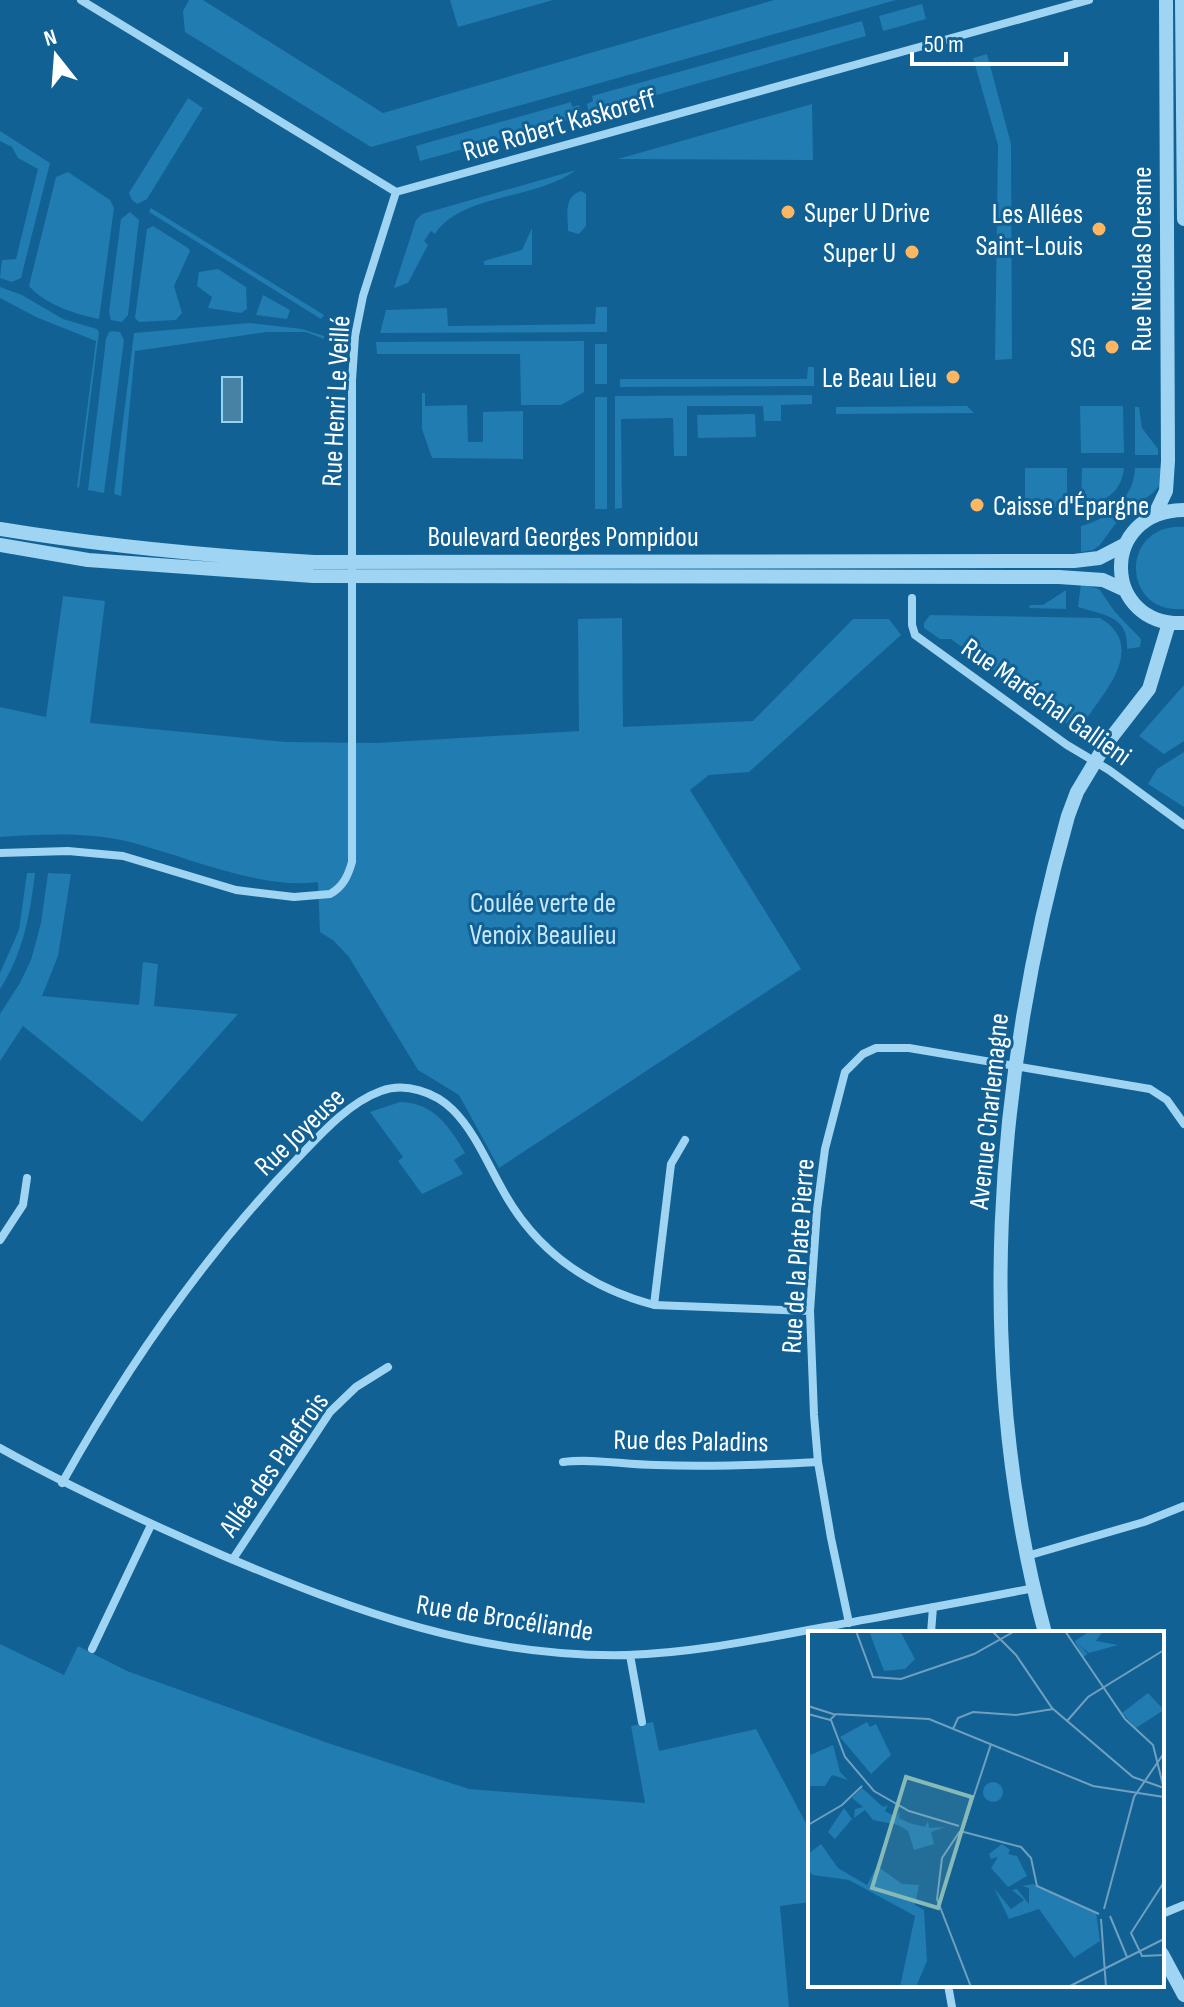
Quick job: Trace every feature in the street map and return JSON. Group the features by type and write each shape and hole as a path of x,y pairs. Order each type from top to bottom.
{"street":[{"path":"81,0 396,192"},
{"name":"Rue Robert Kaskoreff","path":"396,192 1089,0"},
{"name":"Rue Nicolas Oresme","path":"1155,514 1166,491 1168,461 1166,0"},
{"name":"Rue Nicolas Oresme","path":"1182,0 1184,219"},
{"name":"Rue Henri Le Veillé","path":"0,853 68,851 123,856 236,890 267,896 330,894 338,890 348,876 352,862 352,380 355,336 363,296 396,192"},
{"path":"1176,623 1155,620 1142,612 1125,590 1121,560 1124,545 1132,532 1155,514 1184,510"},
{"name":"Boulevard Georges Pompidou","path":"0,529 90,543 352,569 1059,577 1103,580 1125,590"},
{"name":"Boulevard Georges Pompidou","path":"0,545 88,560 217,570 1074,561 1099,558 1124,545"},
{"name":"Rue Maréchal Gallieni","path":"912,598 915,635 1184,825"},
{"name":"Avenue Charlemagne","path":"1045,1631 1027,1556 1004,1371 1001,1277 1006,1150 1015,1068 1027,988 1062,838 1077,792 1094,762 1149,689 1176,623"},
{"name":"Rue de la Plate Pierre","path":"849,1623 818,1462 810,1311 825,1149 845,1072 863,1054 892,1046 1150,1089 1167,1100 1184,1124"},
{"name":"Rue Joyeuse","path":"62,1483 138,1359 228,1236 312,1144 368,1096 385,1089 415,1089 452,1109 480,1150 510,1204 536,1240 585,1277 630,1299 654,1305 810,1311"},
{"path":"654,1305 671,1164 685,1140"},
{"path":"0,1240 23,1205 27,1178"},
{"name":"Allée des Palefrois","path":"233,1559 330,1412 356,1387 388,1367"},
{"name":"Rue de Brocéliande","path":"0,1448 62,1483 151,1525 339,1603 451,1637 543,1650 630,1655 707,1649 1034,1588"},
{"name":"Rue des Paladins","path":"563,1462 584,1459 723,1467 818,1462"},
{"path":"1027,1556 1144,1522 1184,1506"},
{"path":"92,1649 151,1525"},
{"path":"931,1631 933,1607"},
{"path":"630,1655 642,1722"},
{"path":"1164,1913 1184,1905"},
{"path":"1164,1958 1184,1995"},
{"path":"948,1987 952,2007"}],"green space":[{"path":"189,0 203,0 383,113 774,0 896,0 371,147 185,32 183,11"},
{"path":"450,0 553,0 458,27"},
{"path":"922,4 926,19 883,31 879,16"},
{"path":"862,21 866,36 589,114 587,104 593,101 592,96"},
{"path":"987,54 1011,144 1012,359 995,360 998,145 973,58"},
{"path":"188,98 203,108 147,199 137,204 129,193"},
{"path":"571,102 572,107 579,105 582,116 420,161 416,146"},
{"path":"812,104 813,160 618,159"},
{"path":"0,131 50,163 21,278 12,282 0,278 2,260 16,259 38,169 18,158 12,147 0,141"},
{"path":"576,170 541,187 463,211 447,221 435,234 431,231 424,241 428,245 408,283 394,288 416,220 422,214"},
{"path":"68,172 110,200 114,208 99,319 52,303 29,286 56,177"},
{"path":"581,191 586,194 586,226 579,234 568,231 567,213 571,198"},
{"path":"151,208 324,315 321,319 149,212"},
{"path":"130,212 139,220 128,315 122,322 111,320 109,312 121,219"},
{"path":"153,226 190,251 174,286 182,313 176,320 139,322 135,318 147,229"},
{"path":"532,228 532,265 484,265 484,261 522,250"},
{"path":"218,269 246,287 247,309 241,313 208,308 212,297 197,286 199,272"},
{"path":"0,287 22,295 63,319 99,332 79,488 96,341 36,317 0,298"},
{"path":"263,295 290,310 287,319 256,315"},
{"path":"596,307 607,307 607,332 380,333 386,310 447,308 448,326 595,324"},
{"path":"249,323 302,329 324,336 324,339 306,332 267,332 135,351 121,496 114,494 134,333"},
{"path":"113,331 120,332 124,340 104,493 88,490 106,339"},
{"path":"584,341 584,392 561,405 521,405 520,354 377,354 376,342"},
{"path":"595,344 607,344 607,384 595,384"},
{"path":"808,367 814,367 814,386 620,387 620,379 807,379"},
{"path":"422,393 425,393 425,406 467,405 468,442 483,442 483,412 523,411 523,459 432,458 422,429"},
{"path":"812,395 812,404 781,405 781,421 764,421 763,406 687,406 687,456 674,456 673,418 621,419 622,508 615,509 615,396"},
{"path":"595,397 607,397 607,509 595,509"},
{"path":"967,406 974,413 836,414 836,407"},
{"path":"1080,406 1123,406 1124,453 1081,453"},
{"path":"1135,407 1139,407 1142,428 1158,449 1158,455 1135,455"},
{"path":"755,414 756,437 698,438 697,415"},
{"path":"1025,468 1067,468 1067,507 1025,507"},
{"path":"1082,468 1124,468 1119,484 1110,495 1081,507"},
{"path":"1135,468 1162,468 1161,484 1121,516 1100,545 1081,552 1081,526 1101,518 1118,506 1130,489"},
{"path":"1184,527 1184,609 1163,607 1148,598 1139,585 1136,569 1139,553 1148,539 1163,530"},
{"path":"1081,584 1099,589 1115,612 1141,639 1140,647 1127,649 1124,629 1112,618 1078,607"},
{"path":"1066,590 1066,609 1029,608 1030,605 1043,605"},
{"name":"Coulée verte de Venoix Beaulieu","path":"63,596 105,601 90,723 286,742 377,743 579,731 578,619 622,618 623,727 753,721 853,619 889,619 901,635 749,772 709,775 690,790 801,969 499,1168 459,1095 418,1070 349,957 320,932 318,882 296,883 248,877 114,839 65,835 0,837 0,707 46,717"},
{"path":"930,615 1100,618 1119,637 1121,658 1106,691 1084,721 1073,728 951,639 940,639 924,628"},
{"path":"1184,685 1184,741 1164,754 1139,736"},
{"path":"1184,752 1184,807 1148,784 1157,769"},
{"path":"27,873 35,873 28,919 20,948 0,989 0,973 19,930"},
{"path":"48,873 71,874 58,956 42,996 139,1005 143,962 158,964 154,1006 238,1014 142,1122 23,1026 0,1061 0,1014 31,960 41,923"},
{"path":"400,1102 431,1111 446,1125 465,1153 454,1160 463,1174 422,1194 398,1161 403,1157 370,1112"},
{"path":"0,1644 64,1675 78,1646 127,1671 328,1743 469,1789 645,1803 631,1726 653,1722 659,1751 756,1729 808,1827 808,1902 780,1906 789,2007 0,2007"}],"shaded area":[{"path":"222,377 242,377 242,422 222,422"}],"place":[{"name":"Super U Drive","path":"788,212"},
{"name":"Les Allées Saint-Louis","path":"1099,229"},
{"name":"Super U","path":"912,252"},
{"name":"SG","path":"1112,347"},
{"name":"Le Beau Lieu","path":"953,377"},
{"name":"Caisse d'Épargne","path":"977,505"}]}
